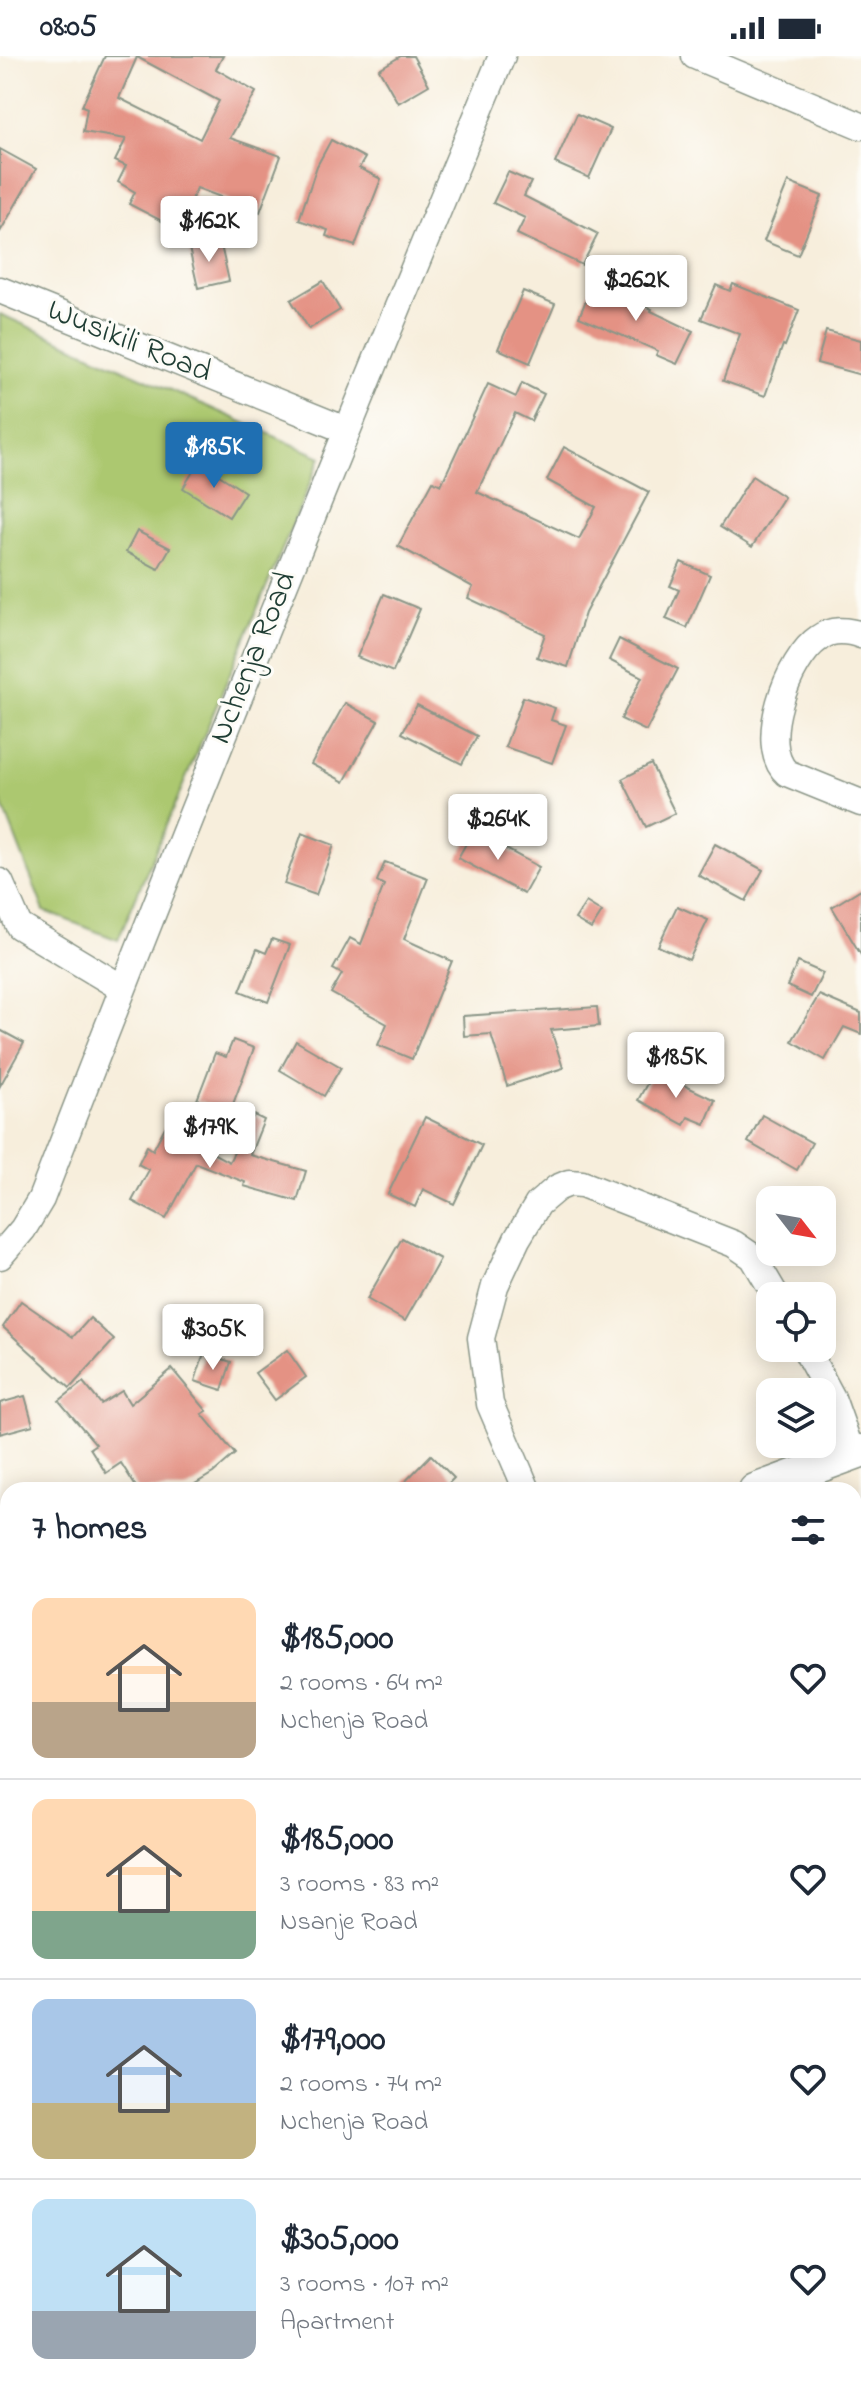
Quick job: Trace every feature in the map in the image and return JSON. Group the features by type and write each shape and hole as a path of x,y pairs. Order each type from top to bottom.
{"street":[{"name":"Nchenja Road","path":"0,1256 23,1229 41,1199 122,988 346,430 502,56"},
{"path":"695,56 861,126"},
{"name":"Wusikili Road","path":"0,290 346,430"},
{"path":"861,635 843,631 817,638 802,656 788,683 773,732 773,749 781,768 794,777 861,803"},
{"path":"0,882 19,926 122,988"},
{"path":"524,1482 490,1404 481,1338 495,1286 517,1239 538,1204 557,1188 569,1183 595,1188 734,1244 753,1257 768,1282"},
{"path":"776,1482 857,1452 813,1362"}],"green space":[{"path":"0,314 321,457 118,940 44,911 0,798"}],"building":[{"path":"105,56 223,56 216,69 256,92 230,138 281,156 260,212 197,188 177,229 129,204 135,192 118,182 126,166 115,161 126,139 83,132 87,108 82,106","holes":["137,57 219,101 200,139 119,98"]},
{"path":"401,56 413,56 429,85 398,103 379,69"},
{"path":"577,114 611,129 589,178 555,163"},
{"path":"331,140 365,158 359,168 381,179 355,246 326,236 328,230 299,220 317,166"},
{"path":"0,149 36,169 0,232"},
{"path":"508,172 531,182 524,196 598,234 582,265 517,234 525,218 493,203"},
{"path":"788,182 822,196 798,255 764,241"},
{"path":"220,241 229,281 198,288 189,248"},
{"path":"323,281 340,310 309,329 291,300"},
{"path":"593,284 652,309 693,331 677,364 656,355 658,351 579,317"},
{"path":"733,284 799,310 765,396 723,381 740,334 701,319 716,285 730,291"},
{"path":"523,291 555,304 530,363 498,349"},
{"path":"826,331 861,340 861,375 817,363"},
{"path":"522,383 544,394 531,421 515,413 477,492 579,539 596,507 547,480 564,447 649,492 585,613 568,667 537,657 545,634 468,598 473,587 398,546 433,481 441,485 488,384 516,397"},
{"path":"199,462 245,492 229,517 183,488"},
{"path":"752,476 784,497 752,547 720,527"},
{"path":"137,531 170,548 158,569 126,552"},
{"path":"681,562 710,575 687,628 666,619 679,590 670,586"},
{"path":"384,594 420,609 393,672 357,657"},
{"path":"619,639 678,669 646,731 621,719 642,677 609,660"},
{"path":"523,697 555,708 551,720 566,725 552,763 505,747"},
{"path":"345,703 378,721 344,782 311,764"},
{"path":"417,705 477,736 462,764 402,733"},
{"path":"651,764 675,813 646,827 622,779"},
{"path":"473,831 539,867 524,894 458,858"},
{"path":"302,833 334,845 316,895 284,884"},
{"path":"715,844 763,870 746,901 698,875"},
{"path":"385,862 428,878 404,939 452,961 412,1059 378,1045 387,1024 331,993 342,974 333,969 350,938 361,944 384,885 377,881"},
{"path":"861,889 861,955 832,907"},
{"path":"586,902 602,912 591,929 575,919"},
{"path":"677,906 708,920 689,960 658,946"},
{"path":"272,939 290,945 268,1002 240,991 257,949 266,953"},
{"path":"798,962 823,973 811,997 787,986"},
{"path":"819,995 861,1013 861,1034 844,1027 825,1060 792,1041"},
{"path":"597,1007 599,1026 551,1030 563,1068 507,1086 491,1034 464,1036 463,1016"},
{"path":"0,1030 24,1043 0,1086"},
{"path":"233,1040 254,1048 230,1112 197,1100 215,1053 226,1057"},
{"path":"296,1041 341,1067 324,1096 280,1070"},
{"path":"654,1071 715,1100 705,1124 688,1117 684,1125 638,1100"},
{"path":"254,1115 264,1120 250,1155 306,1171 297,1201 244,1186 245,1182 196,1163 166,1219 132,1201 149,1170 138,1164 147,1146 153,1150 165,1127 229,1162"},
{"path":"762,1115 812,1143 797,1170 748,1142"},
{"path":"425,1117 482,1145 454,1204 423,1189 415,1207 388,1194"},
{"path":"402,1238 440,1259 405,1321 367,1299"},
{"path":"21,1301 73,1337 90,1318 114,1340 70,1388 3,1327"},
{"path":"287,1350 306,1377 275,1400 255,1373"},
{"path":"204,1353 231,1362 222,1390 195,1381"},
{"path":"172,1369 207,1411 202,1414 235,1454 198,1482 133,1482 121,1463 106,1473 90,1448 96,1444 59,1401 83,1382 101,1404 122,1391 130,1404"},
{"path":"25,1396 33,1425 0,1434 0,1403"},
{"path":"431,1455 454,1478 450,1482 405,1482"}]}
